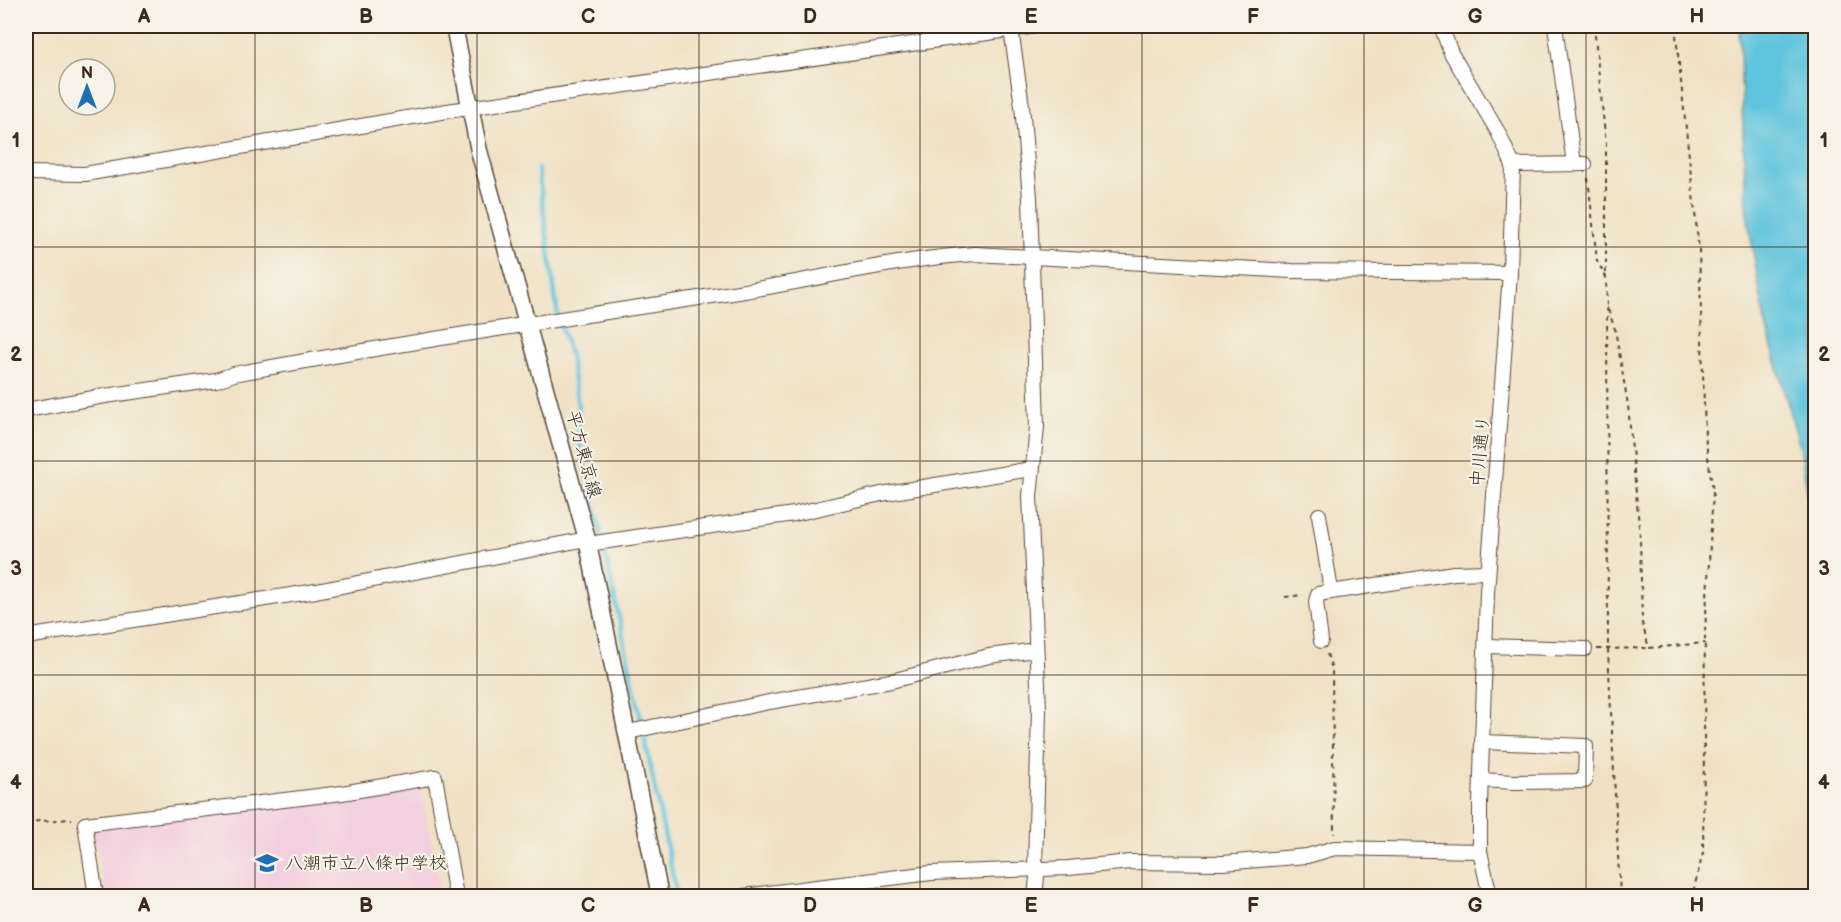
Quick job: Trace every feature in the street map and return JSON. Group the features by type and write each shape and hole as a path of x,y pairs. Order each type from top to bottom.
{"main road":[{"name":"平方東京線","path":"454,26 469,109 588,542 660,897"}],"street":[{"path":"935,26 938,40"},
{"path":"26,173 85,174 469,109 1036,26"},
{"name":"中川通り","path":"1441,26 1450,53 1498,132 1513,165 1510,273 1488,572 1481,780 1480,851 1490,897"},
{"path":"1513,165 1582,168 1555,26"},
{"path":"1011,29 1022,106 1032,258 1037,427 1031,469 1039,720 1035,897"},
{"path":"26,410 216,380 234,374 347,352 528,326 947,256 975,254 1292,271 1510,273"},
{"path":"26,637 316,591 588,542 794,514 881,494 1031,469"},
{"path":"1319,515 1324,592 1316,602 1321,641"},
{"path":"1324,592 1367,588 1454,573 1488,572"},
{"path":"1487,646 1586,649"},
{"path":"628,732 769,702 891,681 989,656 1036,650"},
{"path":"1481,780 1585,780 1586,746 1483,742"},
{"path":"96,897 86,824 342,793 435,777 456,897"},
{"path":"744,897 902,875 1130,862 1233,862 1307,856 1335,848 1480,851"}],"path":[{"path":"1594,26 1606,145 1608,650 1620,897"},
{"path":"1675,26 1699,250 1705,435 1713,492 1705,643 1703,854 1692,897"},
{"path":"1582,168 1597,261 1606,277"},
{"path":"1607,307 1616,329 1628,405 1640,537 1642,623 1649,648"},
{"path":"1285,597 1324,592"},
{"path":"1321,641 1332,669 1332,814 1335,848"},
{"path":"1602,649 1705,643"},
{"path":"26,822 75,819 86,824"}],"shaded area":[{"name":"八潮市立八條中学校","path":"421,785 441,896 105,896 94,829"}],"water":[{"path":"1739,26 1815,26 1815,540 1801,451 1765,322 1746,208"}],"waterway":[{"path":"538,169 558,317"},
{"path":"561,326 570,355 578,405 579,441 601,535"},
{"path":"604,548 642,724"},
{"path":"644,735 677,896"}],"place":[{"name":"八潮市立八條中学校","path":"267,863"}]}
